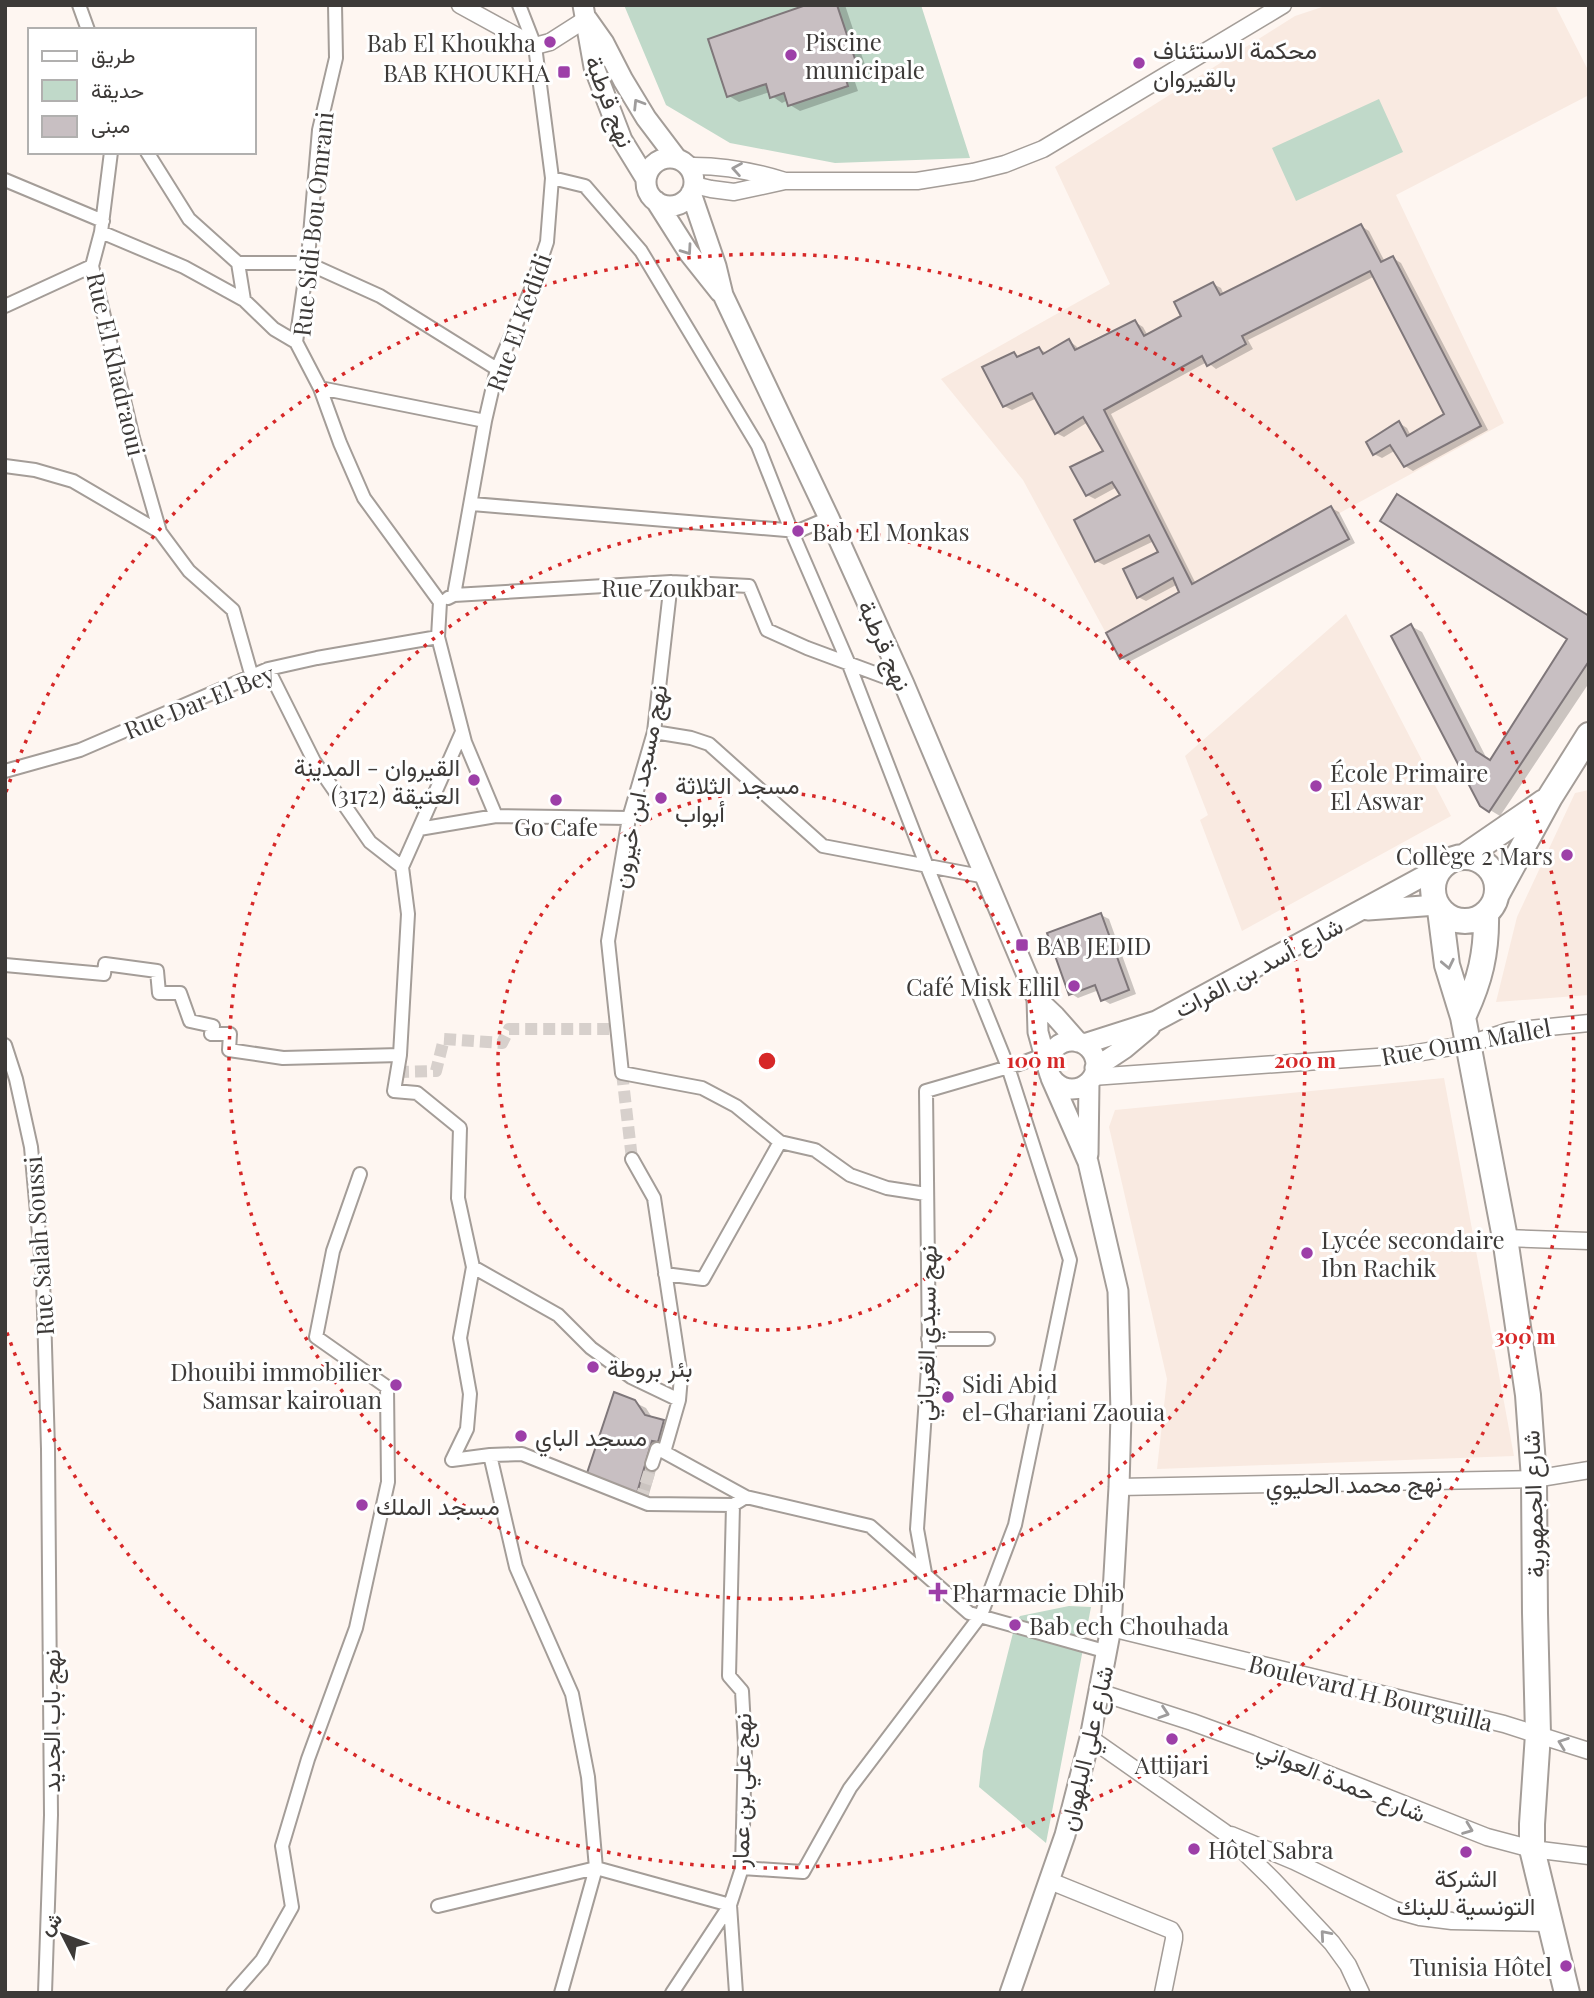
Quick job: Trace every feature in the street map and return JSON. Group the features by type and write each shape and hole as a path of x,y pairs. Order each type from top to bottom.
{"main road":[{"path":"1550,797 1454,861 1434,879 1433,888 1439,907 1448,916 1457,920 1478,919 1492,904 1550,797 1589,736"},
{"path":"1454,861 1473,858 1489,867 1494,875 1483,961 1471,1001 1463,1017"},
{"name":"شارع الجمهورية","path":"1439,907 1447,965 1469,1044 1505,1238 1528,1395 1534,1479 1538,1734 1532,1849 1567,1993"}],"street":[{"path":"79,5 87,28"},
{"name":"Rue Sidi Bou Omrani","path":"335,5 336,58 319,130 307,263 296,342 320,388 364,498 440,602"},
{"path":"460,5 535,46 550,42 585,12"},
{"name":"Rue El Kedidi","path":"454,595 497,369 530,292 547,242 552,178 535,46 519,5"},
{"path":"692,189 734,192 785,181 917,181 1005,164 1043,149 1283,5"},
{"name":"نهج قرطبة","path":"585,12 646,118 682,163"},
{"name":"نهج قرطبة","path":"585,12 594,67 607,105 622,140 646,179"},
{"name":"Rue El Khadraoui","path":"111,154 102,227 92,266 133,438 160,532"},
{"path":"149,154 189,219 238,263 244,300"},
{"path":"682,163 694,178 692,189 679,204 663,205 656,201 647,188 646,179 654,165 668,158 682,163 723,166 759,173 785,181"},
{"path":"552,178 585,186 641,251 758,446 848,662 1008,1067 1070,1260 1015,1525 981,1615 850,1788 803,1872 742,1868"},
{"path":"5,180 184,267 244,300 274,329 296,342"},
{"name":"نهج قرطبة","path":"692,189 723,295 904,684 1037,999"},
{"name":"نهج قرطبة","path":"656,201 689,253 723,295"},
{"path":"238,263 307,263 380,296 497,369"},
{"path":"5,306 92,266"},
{"path":"320,388 485,421"},
{"path":"5,466 35,470 73,481 160,532 189,571 233,610 252,677"},
{"path":"472,504 798,531 829,519"},
{"name":"Rue Zoukbar","path":"440,602 454,595 671,582 749,586 767,630 904,684"},
{"name":"نهج مسجد ابن خيرون","path":"671,582 654,732 629,818 608,941 622,1073 702,1088 736,1106 780,1142"},
{"path":"440,602 438,637 462,732 496,816"},
{"name":"Rue Dar El Bey","path":"5,771 80,750 268,669 438,637"},
{"path":"268,669 314,761 370,842 402,867"},
{"path":"462,732 402,867 408,914 400,1055 394,1091 417,1093 460,1128 458,1198 473,1266 460,1338 470,1394 467,1429 452,1460 522,1454 648,1504 733,1505 746,1497"},
{"path":"654,732 709,744 823,846 986,877"},
{"path":"419,829 496,816 629,818"},
{"name":"شارع أسد بن الفرات","path":"1156,1021 1454,861"},
{"path":"1360,911 1439,907"},
{"path":"5,965 104,974 105,964 157,971 159,993 180,993 190,1021 213,1026 211,1034 230,1034 229,1050 283,1058 400,1055"},
{"path":"1037,999 1091,1050 1095,1059 1088,1162"},
{"path":"1037,999 1038,1032 1047,1067 1088,1162"},
{"path":"1156,1021 1082,1087 1065,1088 1057,1084 1047,1067 1052,1051 1059,1044 1068,1041 1081,1043 1156,1021"},
{"name":"Rue Oum Mallel","path":"1092,1076 1405,1055 1469,1044 1509,1031 1589,1023"},
{"name":"Rue Salah Soussi","path":"5,1045 16,1079 31,1147 43,1278 48,1449"},
{"path":"1008,1067 1047,1067"},
{"name":"نهج سيدي الغرياني","path":"925,1573 917,1529 928,1339 926,1091 1008,1067"},
{"path":"665,1274 703,1279 780,1142 815,1150 850,1175 887,1188 926,1194"},
{"path":"632,1159 654,1198 681,1377 679,1400 664,1452"},
{"name":"شارع علي البلهوان","path":"1010,1993 1065,1835 1090,1738 1111,1628 1121,1414 1118,1291 1088,1162"},
{"path":"233,1993 262,1960 292,1906 282,1846 309,1759 356,1628 388,1482 387,1387 316,1337 333,1251 359,1174"},
{"path":"1505,1238 1589,1241"},
{"path":"473,1266 558,1315 591,1348 631,1377 679,1400"},
{"path":"928,1339 988,1339"},
{"name":"نهج باب الجديد","path":"45,1993 51,1815 48,1449"},
{"path":"652,1464 657,1450 746,1497 870,1526 969,1613 1108,1652"},
{"path":"490,1455 516,1567 572,1694 588,1777 596,1868 561,1993"},
{"name":"نهج محمد الحليوي","path":"1119,1488 1534,1479 1589,1470"},
{"name":"نهج علي بن عمار","path":"733,1505 729,1676 742,1691 745,1745 742,1868 730,1905 736,1993"},
{"name":"Boulevard H Bourguilla","path":"1111,1628 1538,1734 1589,1751"},
{"name":"شارع حمدة العواني","path":"1099,1692 1228,1735 1486,1837 1532,1849 1589,1856"},
{"path":"1090,1738 1224,1832 1332,1943 1348,1965 1361,1993"},
{"path":"1224,1832 1294,1860 1395,1910 1420,1917 1451,1922 1550,1923"},
{"path":"438,1906 596,1868 730,1905 672,1993"},
{"path":"1050,1881 1171,1930 1174,1939 1163,1993"}],"shaded area":[{"path":"1328,5 1555,5 1589,72 1589,95 1396,195 1504,423 1336,515 1349,539 1120,659 1023,480 941,379 1110,284 1055,167 1295,16"},
{"name":"École Primaire El Aswar","path":"1346,614 1451,816 1242,931 1200,820 1208,815 1185,756"},
{"name":"Collège 2 Mars","path":"1589,790 1589,995 1496,1002 1517,917 1575,793"},
{"name":"Lycée secondaire Ibn Rachik","path":"1444,1078 1514,1456 1157,1469 1167,1379 1109,1127 1115,1110"}],"green space":[{"name":"Piscine municipale","path":"624,5 921,5 970,158 835,163 730,143 666,105"},
{"path":"1379,99 1403,152 1296,201 1272,148"},
{"path":"1069,1606 1091,1607 1046,1843 979,1787 983,1751 1015,1625 1020,1616"}],"building":[{"path":"806,5 837,5 857,65 843,70 848,86 788,106 784,93 770,98 766,84 727,97 708,39"},
{"path":"1361,224 1381,262 1393,256 1481,426 1404,467 1390,445 1373,455 1366,442 1399,421 1407,436 1444,414 1370,271 1242,336 1246,344 1207,366 1202,356 1104,410 1192,584 1331,506 1349,539 1120,659 1106,633 1179,592 1173,578 1137,598 1123,569 1158,552 1149,535 1095,562 1074,520 1120,495 1112,482 1086,496 1070,467 1103,451 1083,417 1055,434 1032,393 1003,407 982,367 1014,352 1017,357 1039,347 1043,354 1069,339 1075,350 1135,320 1144,336 1181,316 1174,302 1213,282 1220,295"},
{"path":"1397,494 1589,616 1589,661 1489,812 1480,806 1391,636 1411,624 1476,751 1490,760 1567,639 1380,521"},
{"path":"1101,913 1129,990 1101,1001 1095,985 1069,995 1047,933"},
{"path":"614,1392 635,1400 645,1415 664,1420 658,1442 652,1441 637,1493 586,1476"}],"tunnel":[{"path":"397,1072 436,1071 444,1039 502,1043 509,1029 617,1029"},
{"path":"622,1073 632,1159"},
{"path":"640,1501 652,1464"}],"place":[{"name":"Bab El Khoukha","path":"550,42"},
{"name":"Piscine municipale","path":"791,55"},
{"name":"محكمة الاستئناف بالقيروان","path":"1139,63"},
{"name":"BAB KHOUKHA","path":"564,72"},
{"name":"Bab El Monkas","path":"798,531"},
{"name":"القيروان - المدينة العتيقة (3172)","path":"474,780"},
{"name":"École Primaire El Aswar","path":"1316,786"},
{"name":"مسجد الثلاثة أبواب","path":"661,798"},
{"name":"Go Cafe","path":"556,800"},
{"name":"Collège 2 Mars","path":"1567,855"},
{"name":"BAB JEDID","path":"1022,945"},
{"name":"Café Misk Ellil","path":"1074,986"},
{"name":"Lycée secondaire Ibn Rachik","path":"1307,1253"},
{"name":"بئر بروطة","path":"593,1367"},
{"name":"Dhouibi immobilier Samsar kairouan","path":"396,1385"},
{"name":"Sidi Abid el-Ghariani Zaouia","path":"948,1397"},
{"name":"مسجد الباي","path":"521,1436"},
{"name":"مسجد الملك","path":"362,1505"},
{"name":"Pharmacie Dhib","path":"938,1592"},
{"name":"Bab ech Chouhada","path":"1015,1625"},
{"name":"Attijari","path":"1172,1739"},
{"name":"Hôtel Sabra","path":"1194,1849"},
{"name":"الشركة التونسية للبنك","path":"1466,1852"},
{"name":"Tunisia Hôtel","path":"1566,1966"}]}
